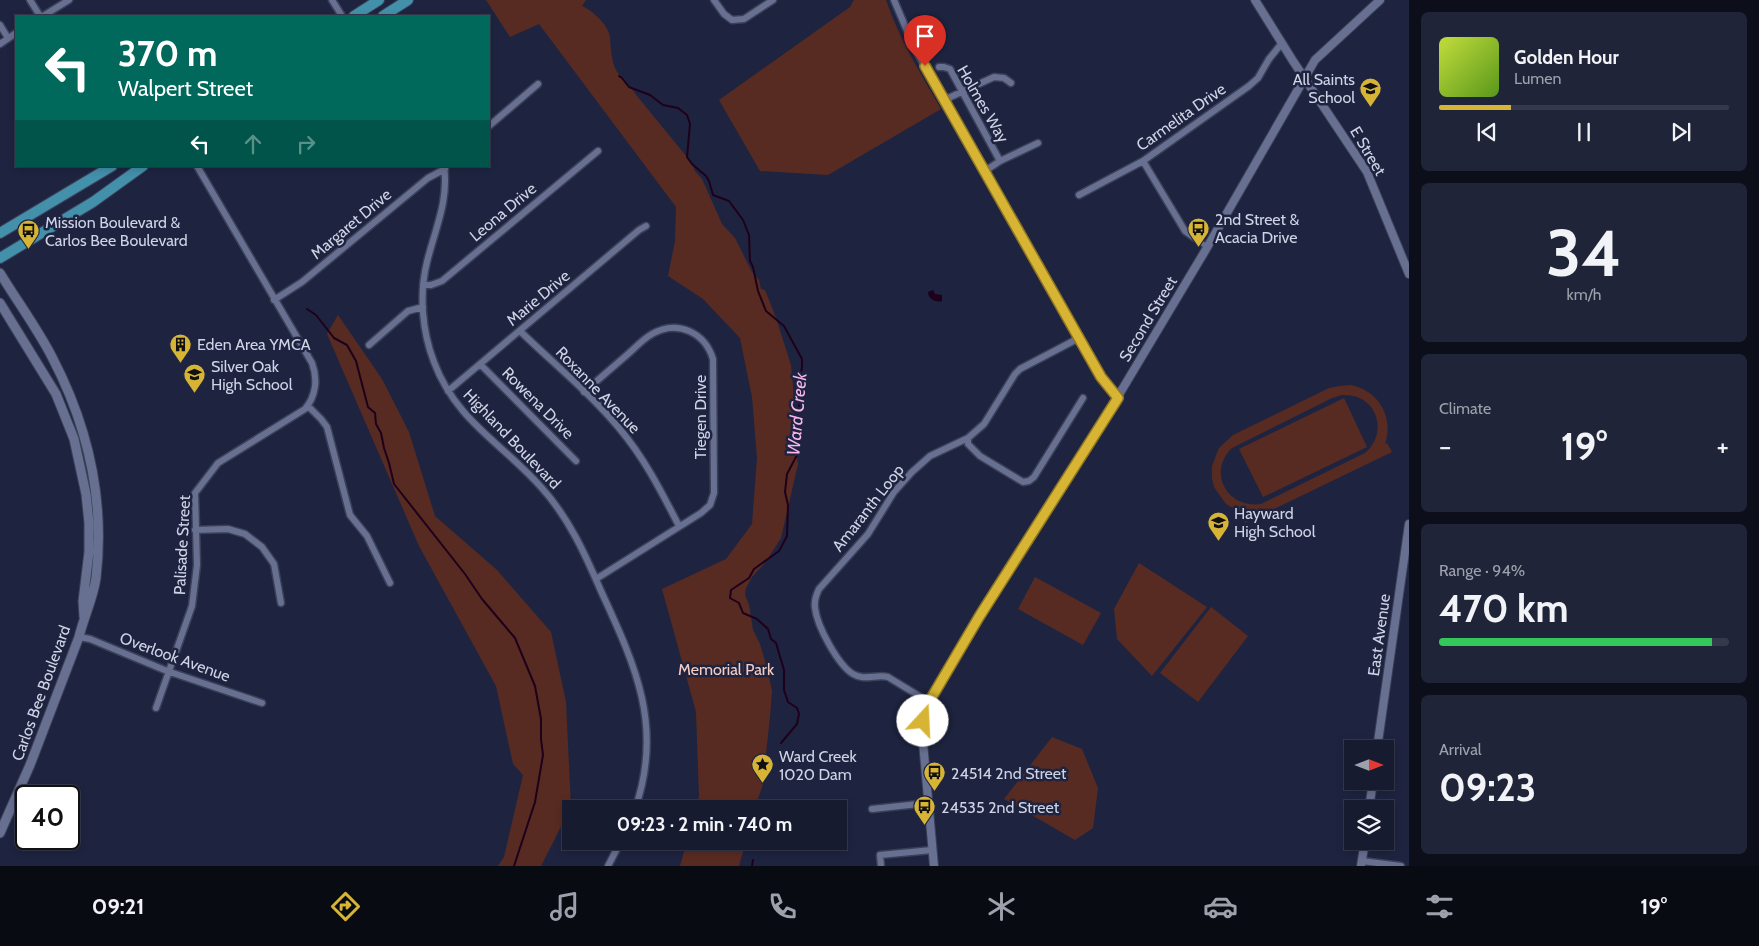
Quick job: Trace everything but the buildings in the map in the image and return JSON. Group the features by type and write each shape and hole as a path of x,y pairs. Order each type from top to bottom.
{"main road":[{"path":"357,15 379,0"},
{"path":"385,15 408,0"},
{"path":"0,232 110,167"},
{"path":"0,258 93,202 141,167"},
{"name":"Carlos Bee Boulevard","path":"0,273 51,356 73,404 88,448 96,489 98,518 96,578 92,603 84,617 79,637 30,765 0,833"},
{"name":"Carlos Bee Boulevard","path":"0,303 56,394 74,439 85,485 89,523 89,552 83,601 84,617"}],"street":[{"path":"30,0 40,15"},
{"path":"43,15 69,0"},
{"path":"332,0 341,15"},
{"path":"714,0 724,14 732,20 744,19 773,0"},
{"path":"894,0 908,35 944,100 986,171 1101,377 1118,398"},
{"name":"E Street","path":"1255,0 1304,78 1368,172 1409,274"},
{"name":"Second Street","path":"934,866 922,731 924,712 929,702 984,610 1118,398 1315,60 1380,0"},
{"path":"0,25 8,38"},
{"path":"0,44 15,34"},
{"name":"Carmelita Drive","path":"1080,195 1143,161 1254,82 1268,59 1282,43"},
{"name":"Holmes Way","path":"939,68 944,67 950,70 1000,161"},
{"path":"944,100 994,77 1004,78 1010,82"},
{"path":"490,125 538,84"},
{"path":"986,171 1000,161 1038,143"},
{"name":"Leona Drive","path":"423,285 430,286 442,281 598,151"},
{"path":"1143,161 1186,231 1207,247"},
{"path":"198,167 314,369 316,386 308,406 327,428 350,515 368,536 390,584"},
{"name":"Highland Boulevard","path":"444,168 445,200 426,264 423,285 425,330 429,348 440,376 459,407 473,423 518,463 553,501 577,538 596,579 632,662 643,702 646,727 645,766 637,800"},
{"name":"Margaret Drive","path":"274,300 302,282 428,178 444,168"},
{"name":"Marie Drive","path":"448,391 646,226"},
{"path":"369,345 408,311 423,307"},
{"name":"Tiegen Drive","path":"584,392 648,337 659,331 673,328 686,330 697,335 706,344 714,360 714,493 710,504 704,511 596,579"},
{"name":"Roxanne Avenue","path":"520,331 619,428 642,459 665,496 679,526"},
{"name":"Amaranth Loop","path":"929,702 888,677 882,675 859,677 842,665 824,633 815,609 815,598 818,589 868,534 894,492 912,472 930,456 968,438 984,424 1014,374 1080,338"},
{"name":"Rowena Drive","path":"480,364 576,461"},
{"path":"968,438 968,444 980,456 1023,482 1029,481 1034,477 1083,398"},
{"name":"Palisade Street","path":"156,708 167,672 192,606 197,565 196,493 218,463 297,415 308,406"},
{"name":"East Avenue","path":"1378,740 1409,524"},
{"path":"196,530 228,529 245,534 262,547 274,564 281,603"},
{"name":"Overlook Avenue","path":"79,637 91,640 167,672 262,703"},
{"path":"872,809 928,803"},
{"path":"608,866 616,850"},
{"path":"881,866 880,855 932,850"},
{"path":"1363,850 1361,863 1400,866"}],"green space":[{"name":"Memorial Park","path":"486,0 586,0 582,6 591,11 607,28 612,59 617,72 691,162 695,171 702,179 722,224 735,238 752,272 759,280 761,289 765,290 776,318 791,365 795,407 795,445 798,464 781,538 765,563 752,577 746,588 745,595 749,605 753,630 760,644 772,691 764,781 758,800 698,800 696,712 662,589 726,559 752,524 757,458 752,397 740,338 703,299 668,276 675,241 676,207 539,24 510,37"},
{"path":"854,0 886,0 904,42 941,109 828,175 760,171 719,100 850,7"},
{"path":"338,315 382,379 409,432 435,516 497,570 551,632 566,702 571,800 562,800 562,825 541,866 498,866 504,857 523,775 513,764 496,686 419,546 327,334"},
{"path":"1351,385 1361,388 1376,399 1386,415 1387,434 1385,444 1387,443 1392,452 1245,523 1240,514 1242,513 1226,504 1214,487 1212,466 1219,448 1233,435 1329,388","holes":["1342,395 1354,396 1363,400 1371,407 1376,415 1378,424 1373,444 1365,453 1261,504 1249,504 1239,501 1230,495 1224,487 1221,478 1221,468 1232,448 1332,398"]},
{"path":"1344,398 1367,447 1263,497 1239,449"},
{"path":"1139,563 1207,607 1152,676 1117,639 1114,609"},
{"path":"1035,577 1101,613 1083,645 1018,609"},
{"path":"1211,607 1248,636 1198,702 1160,673"},
{"path":"1052,737 1082,749 1098,788 1093,828 1075,840 1004,799"},
{"path":"684,850 743,850 739,866 680,866"}],"shaded area":[{"path":"933,290 935,294 942,295 942,301 935,301 929,297 928,292"}],"waterway":[{"name":"Ward Creek","path":"619,76 629,87 650,95 663,105 678,108 687,115 690,124 687,157 706,176 713,195 729,201 743,220 749,235 750,261 758,291 766,311 784,326 802,359 800,403 797,413 797,455 787,474 785,492 788,505 787,536 779,551 754,569 749,578 731,590 730,598 739,603 743,613 757,619 768,629 771,639 776,643 784,670 784,690 788,702 797,708 799,714 797,724 781,743"},
{"path":"307,309 316,315 334,338 347,345 356,361 368,407 375,413 376,424 381,433 394,484 465,574 482,599 515,638 535,686 541,719 543,755 535,802 514,866"},
{"name":"Ward Creek","path":"752,866 753,860"}],"place":[{"name":"All Saints School","path":"1371,107"},
{"name":"2nd Street & Acacia Drive","path":"1199,247"},
{"name":"Mission Boulevard & Carlos Bee Boulevard","path":"29,250"},
{"name":"Eden Area YMCA","path":"181,363"},
{"name":"Silver Oak High School","path":"195,394"},
{"name":"Hayward High School","path":"1218,541"},
{"name":"Ward Creek 1020 Dam","path":"763,784"},
{"name":"24514 2nd Street","path":"935,792"},
{"name":"24535 2nd Street","path":"925,826"}],"route":[{"path":"923,721 924,712 929,702 979,617 1118,398 1101,377 925,66"}]}
